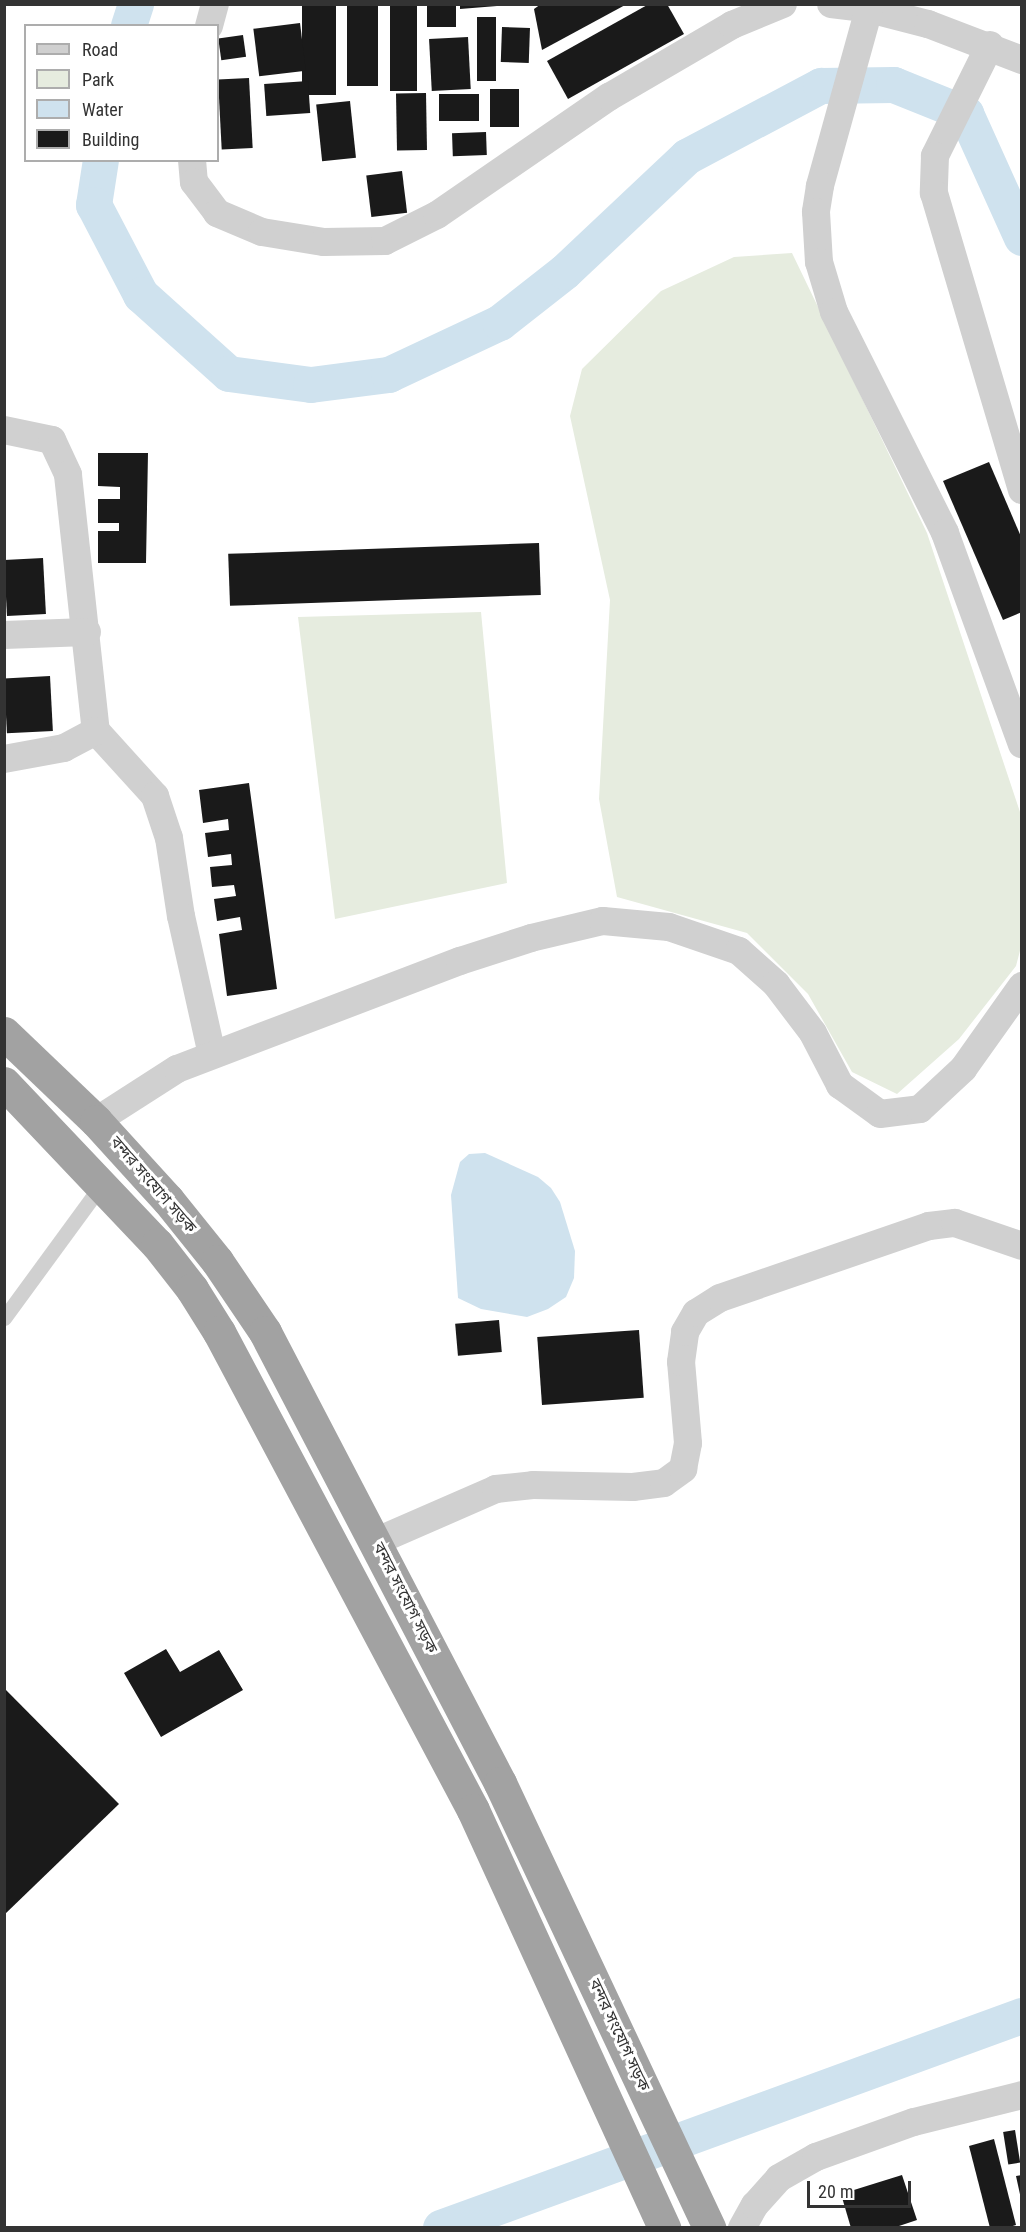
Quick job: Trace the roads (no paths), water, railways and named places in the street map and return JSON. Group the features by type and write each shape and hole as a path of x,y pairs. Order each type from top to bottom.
{"highway":[{"name":"বন্দর সংযোগ সড়ক","path":"4,1033 96,1121 168,1200 223,1270 265,1332 377,1541 500,1783 709,2228"},
{"path":"4,1083 102,1184 192,1289 219,1332 472,1810 525,1918 664,2228"}],"street":[{"path":"210,24 215,4"},
{"path":"192,162 194,182 217,213 235,221 262,232 324,242 385,241 437,215 609,97 732,25 772,5 783,4"},
{"path":"831,4 866,20 1022,60"},
{"path":"866,20 820,186 816,212 819,262 834,312 945,533 1022,744"},
{"path":"987,51 935,156 934,193 1022,490"},
{"path":"4,430 52,440 68,475 87,632 96,731 155,796 169,838 181,916 212,1055"},
{"path":"4,635 87,632"},
{"path":"4,759 64,748 96,731"},
{"path":"96,1121 177,1069 212,1055 531,938 603,921 658,926 738,951 776,984 813,1033 840,1085 880,1114 920,1109 963,1069 1022,986"},
{"path":"377,1541 496,1489 533,1485 633,1487 664,1482 674,1476 683,1469 688,1443 681,1362 685,1332 696,1313 720,1298 929,1226 955,1223 1022,1246"},
{"path":"742,2228 755,2205 779,2178 816,2157 914,2122 1022,2095"}],"lane":[{"path":"4,1318 102,1184"}],"water":[{"path":"485,1153 538,1177 551,1188 560,1202 575,1251 574,1278 566,1297 548,1309 527,1317 481,1309 458,1298 451,1195 460,1162 469,1154"}],"waterway":[{"path":"130,24 136,4"},
{"path":"101,162 94,205 141,295 229,374 311,385 389,375 500,323 565,272 687,157 821,86 894,85 966,114 1022,238"},
{"path":"441,2228 1022,2016"}]}
